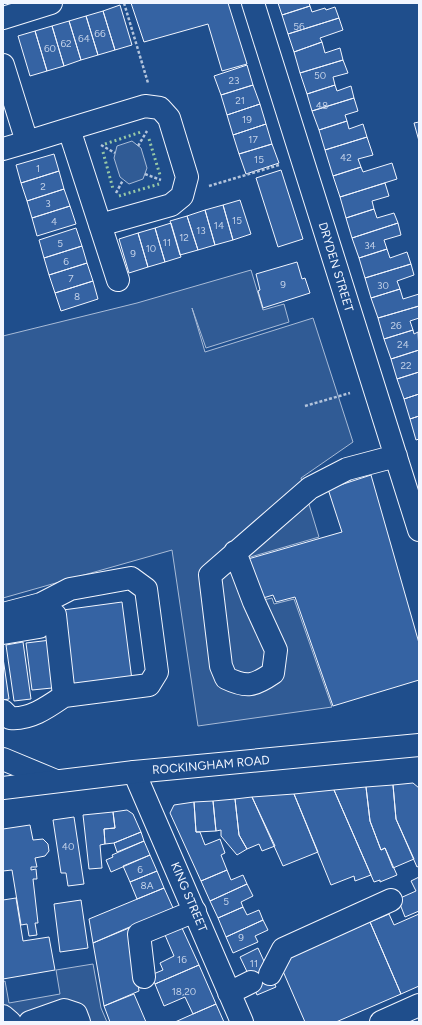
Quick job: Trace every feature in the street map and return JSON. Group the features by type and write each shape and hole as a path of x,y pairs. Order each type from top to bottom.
{"street":[{"path":"3,18 51,3"},
{"name":"DRYDEN STREET","path":"253,3 419,530"},
{"path":"3,65 27,142"},
{"path":"3,149 149,107 160,108 169,118 187,178 182,196 171,205 100,225"},
{"path":"69,129 118,280"},
{"path":"235,552 254,602 276,650 273,673 258,683 240,685 226,678 221,666 210,575 235,552 310,488 347,469 396,456"},
{"path":"3,614 41,604 70,589 131,578 146,589 157,672 149,685 64,696 38,712 19,719 10,718 3,711"},
{"path":"3,633 39,627 41,604"},
{"path":"41,604 55,615 64,696"},
{"name":"ROCKINGHAM ROAD","path":"3,788 134,772 419,744"},
{"path":"3,759 56,781"},
{"name":"KING STREET","path":"134,772 242,1022"},
{"path":"229,992 261,978 283,949 391,900"},
{"path":"144,977 139,934 195,911"},
{"path":"381,1022 419,1005"},
{"path":"30,1022 64,1010 76,1014 79,1022"},
{"path":"3,1016 10,1022"}],"path":[{"path":"124,3 151,94 149,107"},
{"path":"184,190 192,191 252,173"},
{"path":"305,406 374,386"}],"shaded area":[{"path":"132,141 141,148 147,168 143,179 129,184 120,177 114,158 117,146"},
{"path":"251,270 263,310 284,304 289,322 206,348 192,308 205,352 313,318 353,442 301,478 319,537 247,558 259,601 272,598 274,604 294,599 332,707 198,726 172,550 3,598 3,336 137,303"},
{"path":"93,964 101,1008 107,1022 3,1022 3,982 5,981 9,1003 60,994 56,970"}],"building":[{"path":"131,3 228,3 247,64 222,71 208,24 144,42"},
{"path":"278,3 309,3 310,6 282,15"},
{"path":"120,5 132,45 115,50 103,11"},
{"path":"310,6 312,12 335,7 339,18 288,34 282,15"},
{"path":"103,11 115,50 98,55 86,16"},
{"path":"86,16 98,55 81,60 69,21"},
{"path":"339,18 343,30 320,38 322,42 294,52 288,34"},
{"path":"69,21 81,60 64,66 52,26"},
{"path":"52,26 64,66 47,71 35,31"},
{"path":"35,31 47,71 30,76 18,36"},
{"path":"322,42 325,53 340,48 343,60 300,73 294,52"},
{"path":"343,60 348,73 333,77 335,85 307,94 300,73"},
{"path":"247,65 253,85 221,95 214,76"},
{"path":"253,85 260,104 227,115 221,95"},
{"path":"335,85 337,91 351,86 354,98 312,111 307,94"},
{"path":"354,98 358,111 345,115 347,121 319,130 312,111"},
{"path":"260,104 266,124 233,135 227,115"},
{"path":"347,121 349,129 363,124 367,137 325,150 319,130"},
{"path":"419,122 419,141 414,123"},
{"path":"266,124 272,144 239,154 233,135"},
{"path":"367,137 373,155 358,159 361,167 333,176 325,150"},
{"path":"272,144 279,163 246,174 239,154"},
{"path":"54,154 59,171 21,183 16,165"},
{"path":"392,163 397,179 340,197 333,176 361,167 363,172"},
{"path":"281,170 303,239 278,247 256,178"},
{"path":"59,171 64,189 27,201 21,183"},
{"path":"385,183 389,196 372,201 374,209 346,218 340,197"},
{"path":"64,189 70,206 32,218 27,201"},
{"path":"240,200 251,234 233,240 223,205"},
{"path":"223,205 233,240 215,245 205,210"},
{"path":"70,206 76,224 37,236 32,218"},
{"path":"374,209 377,218 394,213 398,223 352,238 346,218"},
{"path":"205,210 215,245 198,250 187,216"},
{"path":"187,216 198,250 180,255 170,221"},
{"path":"171,223 181,257 165,262 155,228"},
{"path":"398,223 401,235 384,240 387,249 359,258 352,238"},
{"path":"76,228 82,246 44,258 39,240"},
{"path":"155,228 165,262 148,267 138,233"},
{"path":"138,233 148,267 129,273 119,239"},
{"path":"82,246 87,263 49,275 44,258"},
{"path":"387,249 390,258 407,252 411,264 365,278 359,258"},
{"path":"297,262 302,279 305,278 310,293 263,308 258,291 260,290 256,274"},
{"path":"87,263 93,281 55,293 49,275"},
{"path":"411,264 414,275 397,281 400,289 371,298 365,278"},
{"path":"93,281 98,299 61,311 55,293"},
{"path":"400,289 403,299 419,294 419,306 378,318 371,298"},
{"path":"419,306 419,318 410,321 413,330 384,339 378,318"},
{"path":"413,330 414,334 418,332 419,350 391,359 384,339"},
{"path":"419,350 419,372 397,379 391,359"},
{"path":"419,372 419,394 404,399 397,379"},
{"path":"419,394 419,416 410,419 404,399"},
{"path":"419,416 419,439 416,440 410,419"},
{"path":"371,475 419,643 419,680 333,706 295,597 276,602 273,595 260,599 248,559 342,532 328,489"},
{"path":"122,602 132,680 32,690 26,643 67,638 63,610"},
{"path":"23,642 31,699 14,701 6,645"},
{"path":"3,658 9,699 3,700"},
{"path":"413,783 419,788 419,866 417,867 396,819 393,785"},
{"path":"393,785 396,819 414,859 393,868 385,848 381,850 370,821 366,787"},
{"path":"366,787 370,821 381,850 385,848 397,875 380,882 380,880 374,882 334,790"},
{"path":"334,790 371,875 355,881 354,876 331,885 294,794"},
{"path":"294,794 318,852 283,866 252,797"},
{"path":"252,797 275,846 262,851 259,844 247,849 239,835 235,799"},
{"path":"235,799 239,835 247,849 237,855 221,836 221,830 216,831 213,801"},
{"path":"213,801 216,831 196,832 194,802"},
{"path":"194,802 196,832 200,832 205,845 220,839 225,853 221,855 227,870 201,881 170,813 174,805"},
{"path":"127,810 133,814 141,832 114,843 105,844 104,829 115,828 113,812"},
{"path":"113,812 115,828 104,829 105,844 100,845 102,868 89,869 83,815"},
{"path":"74,817 84,884 68,886 66,873 61,873 53,820"},
{"path":"30,825 33,840 43,839 48,844 49,851 45,856 35,858 37,867 31,867 31,870 36,869 37,879 33,879 38,923 35,923 37,935 29,936 27,924 21,925 12,870 3,871 3,829"},
{"path":"141,832 144,841 117,852 114,843"},
{"path":"144,841 150,855 111,872 106,860 113,857 112,855"},
{"path":"150,855 157,871 130,882 123,866"},
{"path":"227,870 231,880 243,875 247,884 210,901 201,881"},
{"path":"157,871 164,888 137,899 130,882"},
{"path":"419,877 419,911 405,917 398,899 416,891 411,881"},
{"path":"247,884 253,896 241,902 243,907 218,918 210,901"},
{"path":"164,888 173,908 93,943 89,919"},
{"path":"16,898 23,941 49,937 55,970 3,979 3,900"},
{"path":"81,900 88,948 60,952 54,904"},
{"path":"243,907 247,915 259,910 263,920 226,937 218,918"},
{"path":"389,914 394,925 419,914 419,986 401,994 370,922"},
{"path":"263,920 268,930 255,936 258,942 233,953 226,937"},
{"path":"370,922 401,994 336,1022 305,1022 279,962"},
{"path":"129,928 139,991 104,1006 93,943"},
{"path":"182,928 199,965 155,984 151,975 163,970 160,963 174,956 165,935"},
{"path":"258,948 268,970 250,978 240,957"},
{"path":"199,965 216,1004 193,1014 185,997 164,1006 155,984"},
{"path":"268,970 276,987 257,995 250,978"},
{"path":"134,994 146,1022 110,1022 104,1006"},
{"path":"216,1004 224,1022 175,1022 193,1014"}],"hedge":[{"path":"105,144 141,132"},
{"path":"149,139 160,175"},
{"path":"103,152 113,189"},
{"path":"119,196 159,184"}]}
